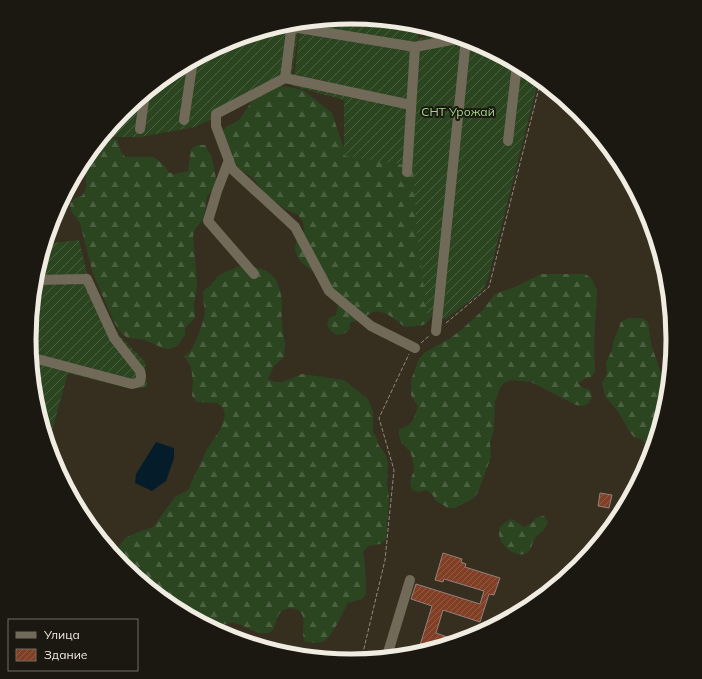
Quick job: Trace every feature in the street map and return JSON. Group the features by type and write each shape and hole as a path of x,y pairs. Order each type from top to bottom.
{"lane":[{"path":"306,28 415,47 450,40"},
{"path":"285,78 291,30"},
{"path":"436,331 465,46"},
{"path":"407,172 415,47"},
{"path":"184,120 192,67"},
{"path":"508,140 516,71"},
{"path":"411,105 285,78 216,114 216,126 232,169 295,227 329,291 372,326 415,348"},
{"path":"140,129 144,101"},
{"path":"229,160 217,191 208,221 254,274"},
{"path":"36,359 132,384 140,382 140,371 114,338 87,279 42,280"},
{"path":"388,652 410,580"}],"path":[{"path":"363,654 385,560 394,470 379,418 410,352 489,287 539,86"}],"green space":[{"name":"СНТ Урожай","path":"351,24 413,30 419,32 418,39 432,35 452,41 472,48 509,66 537,85 488,279 482,291 446,319 427,313 417,235 413,166 344,156 344,100 293,86 300,28"},
{"path":"299,29 291,81 195,127 140,137 109,137 143,102 159,89 193,66 230,48 269,35"},
{"path":"274,85 303,90 332,113 343,146 348,152 416,163 435,307 430,319 425,324 405,327 390,316 382,312 377,312 350,323 349,330 344,334 337,335 331,331 327,325 329,318 336,315 339,301 333,288 301,262 297,256 295,249 296,242 304,229 303,222 298,215 285,209 266,195 253,178 235,166 220,135 225,128 239,120 260,89"},
{"path":"108,139 117,139 121,152 125,157 154,157 165,166 168,172 174,174 188,171 191,149 198,145 205,145 212,158 216,179 215,186 207,197 204,218 195,229 193,236 197,284 194,305 195,318 185,328 185,335 177,346 170,349 163,348 142,339 128,338 122,334 114,322 93,274 80,223 71,211 70,204 75,198 82,196 86,189 86,169"},
{"path":"79,240 87,273 119,335 145,362 147,387 131,389 68,373 50,436 38,381 36,360 36,319 38,298 50,243"},
{"path":"239,266 257,268 270,273 278,284 280,292 282,302 282,326 285,342 284,357 274,366 268,379 275,382 282,382 302,374 344,380 368,399 373,412 373,432 377,438 378,444 386,456 388,463 387,484 389,498 386,540 380,544 368,546 363,552 366,594 362,599 348,603 337,624 324,641 314,643 305,642 303,634 303,617 300,611 294,608 281,612 272,630 267,633 259,633 235,623 220,626 193,613 159,590 143,577 116,550 125,538 153,527 175,497 188,490 207,449 220,430 225,415 223,408 217,403 197,402 192,396 193,382 191,367 184,356 191,350 203,321 205,312 203,299 204,290 210,286 219,275"},
{"path":"541,274 585,274 591,278 597,290 594,345 595,372 591,377 578,383 583,388 590,390 592,397 589,403 583,406 576,405 531,382 510,380 504,383 500,388 495,401 494,429 490,443 491,457 478,492 474,498 455,508 448,508 436,501 432,494 426,490 419,492 412,490 410,481 414,469 412,457 409,450 400,440 399,435 399,429 410,424 418,407 411,395 411,380 419,359 424,353 449,339 461,330 483,310 495,294 515,287"},
{"path":"628,318 642,318 648,322 651,344 664,379 656,421 646,450 646,444 641,439 634,437 619,413 605,396 602,383 607,374 606,363 621,322"},
{"path":"544,516 548,522 543,531 533,542 529,551 523,554 516,554 503,544 499,530 503,524 512,519 524,527 532,523 537,517"},
{"path":"96,525 114,543 112,546"}],"water":[{"path":"156,442 174,448 174,458 166,481 152,491 135,483 136,474"}],"building":[{"path":"600,493 612,495 609,508 598,506"},
{"path":"443,553 462,559 461,562 466,564 465,567 500,578 494,595 489,594 480,622 443,610 436,633 451,638 419,647 432,606 411,599 416,584 480,604 484,591 444,579 443,582 435,580"}]}
